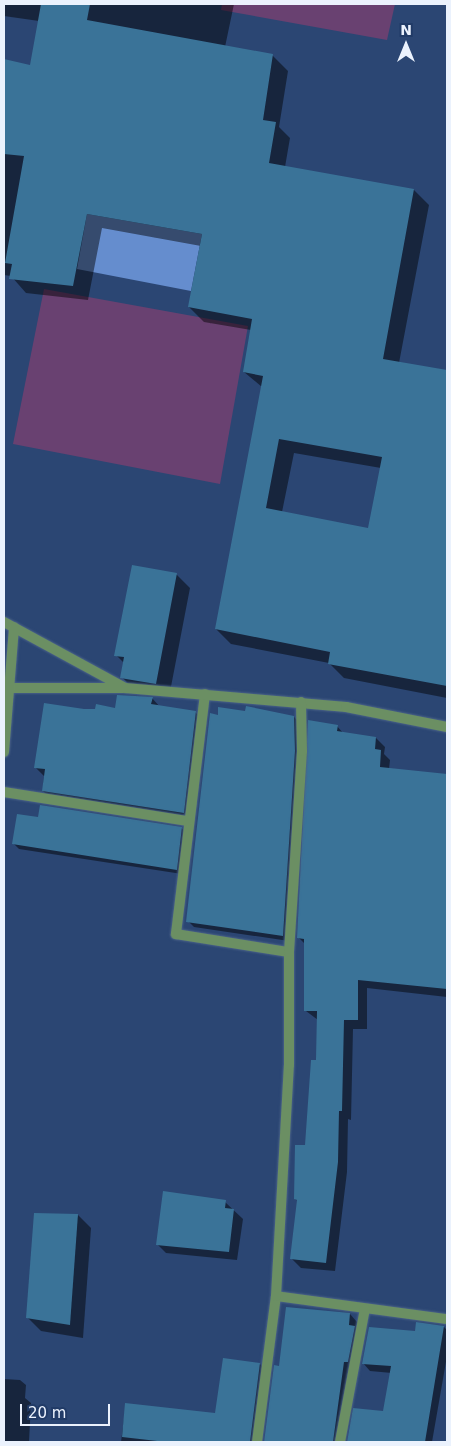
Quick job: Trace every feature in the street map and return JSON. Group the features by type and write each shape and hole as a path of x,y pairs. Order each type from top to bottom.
{"street":[{"path":"4,622 125,688"},
{"path":"4,752 6,688 14,627"},
{"path":"6,688 125,688 301,702 387,713 447,727"},
{"path":"205,694 188,821 176,934 289,952"},
{"path":"258,1442 276,1296 289,1065 289,952 302,751 301,702"},
{"path":"4,792 188,821"},
{"path":"276,1296 447,1319"},
{"path":"340,1442 366,1309"}],"shaded area":[{"path":"222,4 395,4 387,40 221,10"},
{"path":"44,289 248,326 220,484 13,444"}],"water":[{"path":"87,214 202,234 191,291 77,269"}],"building":[{"path":"41,4 90,4 87,20 273,54 263,120 276,122 269,163 414,189 383,359 447,370 447,686 328,664 330,652 215,629 263,376 243,372 252,319 188,307 202,234 87,214 73,286 9,279 12,264 5,263 24,156 4,154 4,59 30,65","holes":["279,439 382,457 368,528 266,508"]},
{"path":"132,565 177,573 156,684 120,678 124,657 114,656"},
{"path":"117,695 153,697 151,704 196,711 184,813 42,791 45,769 34,768 44,703 84,709 95,709 96,704 115,708"},
{"path":"246,706 294,716 295,751 283,936 186,922 210,713 218,715 218,707 245,711"},
{"path":"308,720 338,725 337,731 376,737 375,749 381,750 380,767 447,774 447,989 358,980 358,1020 344,1020 342,1111 339,1111 338,1162 326,1263 290,1259 297,1200 294,1199 295,1145 305,1145 311,1060 316,1060 317,1011 304,1011 304,939 297,938"},
{"path":"40,805 182,827 177,870 12,844 17,814 38,817"},
{"path":"163,1191 226,1200 225,1208 234,1209 229,1252 156,1245"},
{"path":"34,1213 78,1214 70,1325 26,1318"},
{"path":"286,1307 350,1313 349,1325 355,1326 348,1362 344,1362 333,1442 264,1442 274,1365 279,1366"},
{"path":"416,1322 444,1326 425,1442 347,1442 353,1408 383,1411 391,1366 362,1364 369,1327 415,1331"},
{"path":"223,1358 260,1363 250,1442 166,1442 122,1437 125,1403 215,1413"}]}
